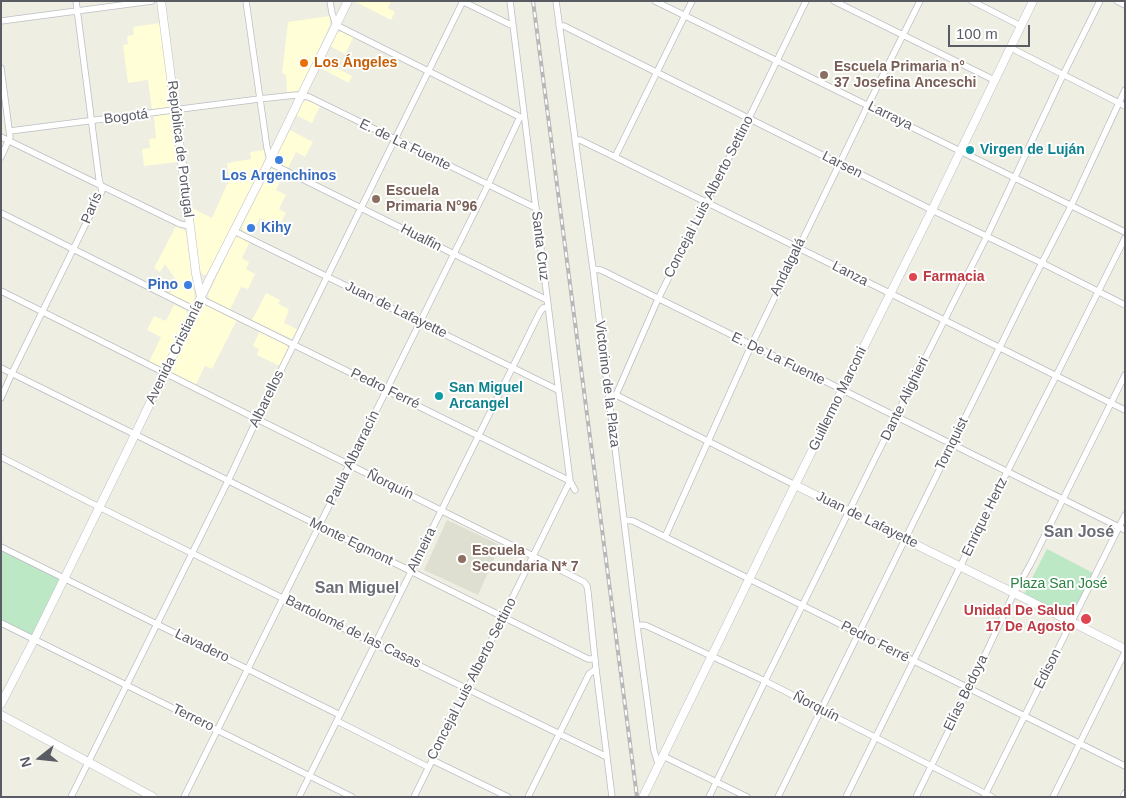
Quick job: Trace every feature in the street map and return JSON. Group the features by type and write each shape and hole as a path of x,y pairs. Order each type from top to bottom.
{"street":[{"name":"París","path":"1,398 102,191 76,1"},
{"path":"1,21 152,1"},
{"name":"República de Portugal","path":"160,1 201,297"},
{"path":"246,1 259,99 270,160"},
{"path":"330,1 336,25 522,117"},
{"name":"Avenida Cristianía","path":"1,704 348,1"},
{"path":"463,1 513,26"},
{"name":"Albarellos","path":"71,797 463,1"},
{"name":"Santa Cruz","path":"510,1 522,117 536,208 570,481 575,490"},
{"name":"Victorino de la Plaza","path":"556,1 637,626 654,751 659,766"},
{"name":"Larraya","path":"655,1 1125,232"},
{"path":"615,157 692,1"},
{"name":"Concejal Luis Alberto Settino","path":"616,395 658,299 806,1"},
{"path":"834,1 994,80"},
{"name":"Andalgalá","path":"665,537 707,441 798,247 920,1"},
{"path":"972,1 1021,26"},
{"name":"Guillermo Marconi","path":"644,797 1033,1"},
{"name":"Dante Alighieri","path":"709,797 896,416 988,236 1063,75 1100,1"},
{"path":"1118,1 1125,5"},
{"name":"Larsen","path":"559,26 564,26 1125,305"},
{"path":"1011,48 1125,106"},
{"path":"1,68 10,131 9,141 1,157"},
{"name":"Tornquist","path":"778,797 1071,206 1125,90"},
{"name":"Bogotá","path":"10,131 259,99 301,96"},
{"name":"E. de La Fuente","path":"301,96 308,97 536,208"},
{"name":"Paula Albarracín","path":"184,797 522,117"},
{"path":"1,137 180,224 190,226"},
{"name":"Lanza","path":"575,141 580,140 615,157 1125,410"},
{"name":"Hualfin","path":"270,160 274,165 547,300"},
{"path":"1,213 196,310"},
{"name":"Juan de Lafayette","path":"234,230 558,390"},
{"name":"Enrique Hertz","path":"846,797 1125,238"},
{"name":"E. De La Fuente","path":"592,269 601,270 1122,529"},
{"name":"Ñorquín","path":"1,291 582,580 587,586 595,659"},
{"name":"Pedro Ferré","path":"201,297 205,301 570,481"},
{"name":"Almeira","path":"299,797 512,367 540,312 543,308 548,307"},
{"name":"Monte Egmont","path":"1,368 588,659 595,659"},
{"name":"Elías Bedoya","path":"916,797 1014,593 1030,565 1125,375"},
{"name":"Juan de Lafayette","path":"608,395 616,395 1014,593 1125,651"},
{"name":"Bartolomé de las Casas","path":"1,457 607,757"},
{"name":"Concejal Luis Alberto Settino","path":"414,797 570,481"},
{"name":"Edison","path":"985,795 1071,622 1122,529 1125,515"},
{"name":"Pedro Ferré","path":"624,520 633,521 1125,766"},
{"name":"Lavadero","path":"1,547 248,669 428,766"},
{"name":"Terrero","path":"1,623 352,797"},
{"name":"Ñorquín","path":"637,626 647,626 765,681 992,797"},
{"path":"1053,797 1125,651"},
{"path":"595,659 612,797"},
{"path":"528,797 589,674 596,669"},
{"path":"1,715 153,797"},
{"path":"663,756 747,797"},
{"path":"432,760 508,797"},
{"path":"1123,797 1125,793"}],"shaded area":[{"path":"354,1 391,1 388,8 395,12 391,20"},
{"path":"330,16 330,25 301,88 298,91 287,92 286,75 282,73 288,22"},
{"path":"160,23 171,104 168,108 152,111 148,80 128,83 123,45 128,44 127,36 134,35 133,27"},
{"path":"339,32 345,32 354,36 345,54 330,46"},
{"path":"323,61 352,76 349,83 320,68"},
{"path":"307,100 320,106 312,123 296,115 303,102"},
{"path":"169,114 171,116 177,162 144,166 142,149 150,148 149,139 156,138 154,116"},
{"path":"290,130 313,142 305,157 296,152 288,168 276,160"},
{"path":"264,150 265,158 263,164 208,273 206,275 202,274 199,269 192,208 212,218 229,180 227,163 251,159 250,152"},
{"path":"274,168 284,173 276,190 286,195 279,209 286,213 278,228 260,218 251,235 243,231 242,226 270,170"},
{"path":"176,226 186,232 195,301 192,305 169,296 176,280 165,264 160,272 154,268"},
{"path":"238,236 250,241 242,258 249,262 246,269 255,274 248,289 241,287 230,310 210,300 208,295 235,238"},
{"path":"266,293 280,300 278,304 289,309 284,323 298,330 292,339 252,320"},
{"path":"174,305 186,310 188,316 163,367 160,367 149,362 161,337 147,330 154,316 166,321"},
{"path":"204,305 237,320 212,369 205,366 195,386 174,375 171,368"},
{"path":"260,331 288,347 280,366 257,355 259,349 253,346"},
{"name":"Escuela Secundaria N* 7","path":"447,520 500,545 478,595 424,570"}],"green space":[{"path":"1,548 61,578 31,638 1,623"},
{"name":"Plaza San José","path":"1047,549 1093,573 1070,619 1024,594"}],"railway":[{"path":"533,1 637,797"}],"place":[{"name":"Los Ángeles","path":"304,63"},
{"name":"Escuela Primaria n° 37 Josefina Anceschi","path":"824,75"},
{"name":"Virgen de Luján","path":"970,150"},
{"name":"Los Argenchinos","path":"279,160"},
{"name":"Escuela Primaria N°96","path":"376,199"},
{"name":"Kihy","path":"251,228"},
{"name":"Farmacia","path":"913,277"},
{"name":"Pino","path":"188,285"},
{"name":"San Miguel Arcangel","path":"439,396"},
{"name":"Escuela Secundaria N* 7","path":"462,559"},
{"name":"Unidad De Salud 17 De Agosto","path":"1086,619"}],"district":[{"name":"San José","path":"1079,533"},
{"name":"San Miguel","path":"357,589"}]}
